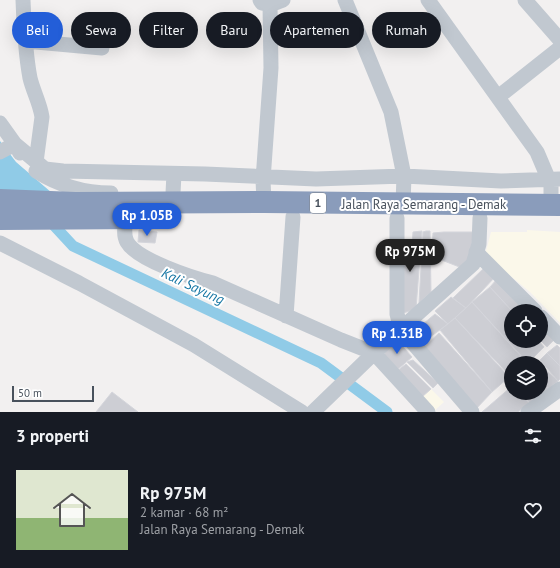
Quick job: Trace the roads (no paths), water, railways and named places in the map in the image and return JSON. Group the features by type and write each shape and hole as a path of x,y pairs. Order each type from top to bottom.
{"highway":[{"name":"Jalan Raya Semarang - Demak","path":"82,211 168,188 264,200 364,190 402,196 480,218 555,196"},
{"name":"Jalan Raya Semarang - Demak","path":"1,213 82,211 126,218 293,217 402,196 501,193 555,196"}],"street":[{"path":"23,0 24,12"},
{"path":"345,0 390,112 402,196 397,314 401,328 472,412"},
{"path":"428,0 537,152 555,196"},
{"path":"525,0 560,40"},
{"path":"264,200 263,179 271,68 271,2"},
{"path":"26,48 30,78 42,117 36,167"},
{"path":"498,97 560,48"},
{"path":"0,123 8,148 56,183 98,193 263,179 316,179 364,190"},
{"path":"36,167 168,188"},
{"path":"286,316 293,217"},
{"path":"126,218 125,233 127,243 140,254 171,270 213,283 341,340 374,353 428,412"},
{"path":"313,412 401,328 473,264 479,244 480,218"},
{"path":"0,243 79,283 194,345 302,412"},
{"path":"476,252 528,304"},
{"path":"548,324 560,337"},
{"path":"528,412 560,389"}],"water":[{"path":"0,141 16,162 52,193 0,192"}],"waterway":[{"name":"Kali Sayung","path":"48,219 73,246 321,363 387,412"}]}
